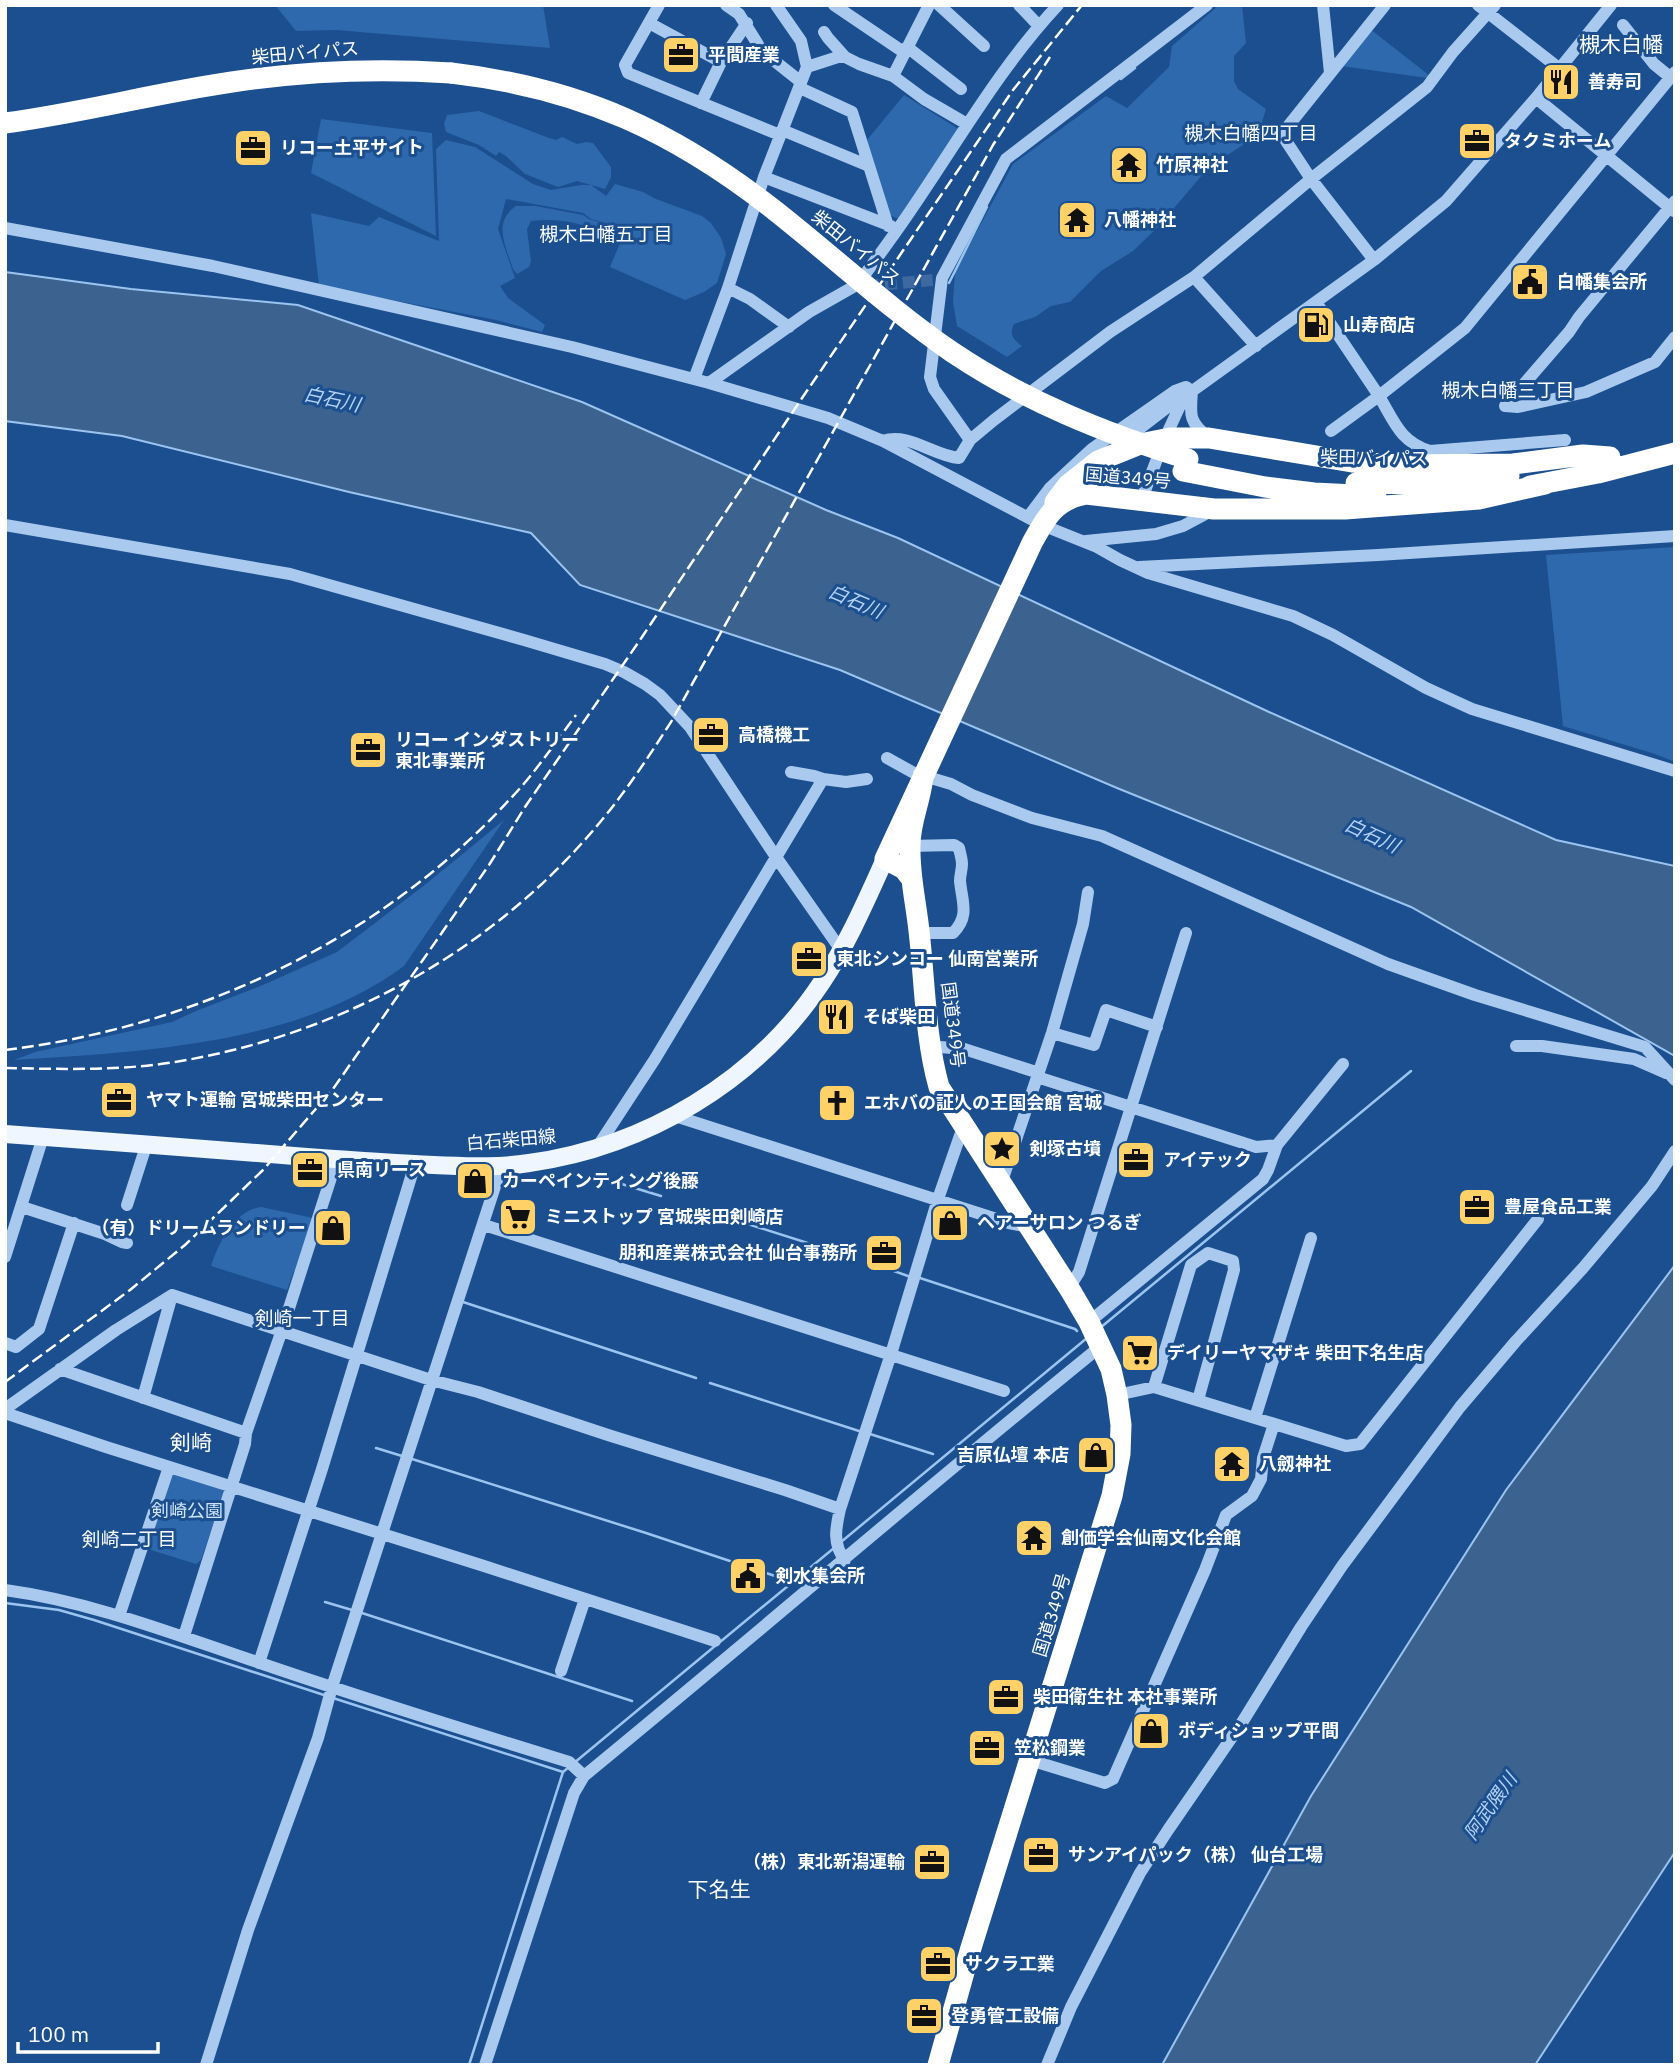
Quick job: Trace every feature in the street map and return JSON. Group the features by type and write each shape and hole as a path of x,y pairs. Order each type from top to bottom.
{"highway":[{"name":"柴田バイパス","path":"5,123 231,82 280,76 370,70 451,79 498,80 554,92 628,118 652,130 706,162 766,205 914,325 986,373 1044,405 1186,465 1265,487 1314,493 1380,496 1476,492 1545,484 1675,453"},
{"name":"柴田バイパス","path":"5,138 214,98 304,86 451,79"},
{"path":"911,878 904,869 885,859 1038,524 1068,485 1098,461 1140,444 1165,438 1209,438 1352,461 1400,465 1513,464 1583,455 1610,457"},
{"name":"柴田バイパス","path":"1186,465 1303,479 1383,484 1485,480 1610,457 1675,439"},
{"name":"国道349号","path":"1038,524 1063,501 1086,494 1214,509 1345,509 1479,499 1545,484"},
{"name":"国道349号","path":"927,767 912,823 911,878 919,929 930,1047 939,1087 1069,1288 1095,1334 1111,1369 1121,1425 1118,1473 966,1963 938,2065"}],"main road":[{"name":"白石柴田線","path":"5,1134 415,1164 502,1166 596,1149 675,1116 749,1065 771,1044 811,998 841,950 859,918 885,859"}],"street":[{"path":"659,5 625,65 628,73 869,166"},
{"path":"726,5 747,23 762,51 800,85 852,112 869,166 893,227"},
{"path":"694,379 728,288 764,177 807,67 801,41 776,5"},
{"path":"834,5 906,50 961,89"},
{"path":"1019,5 1039,26"},
{"path":"709,383 808,312 858,287 893,227 1039,26 1058,5"},
{"path":"971,440 934,389 930,377 937,279 1006,159 1207,5"},
{"path":"1323,5 1331,74"},
{"path":"1374,260 1311,179 1284,138 1289,125 1385,5"},
{"path":"1098,461 1169,406 1374,260 1446,201 1536,98 1611,5"},
{"path":"893,76 931,6 984,46"},
{"path":"883,441 891,438 902,439 959,458 971,440 993,420 1110,332 1194,277 1427,87 1487,8 1560,69"},
{"path":"649,23 721,62"},
{"path":"701,103 721,62 747,23"},
{"path":"1331,431 1465,328 1673,74 1654,64 1623,26"},
{"path":"824,32 845,57 893,76 924,99 967,124"},
{"path":"807,67 845,57"},
{"path":"1536,98 1605,156 1673,207 1505,406 1518,407 1586,393 1655,362 1675,337"},
{"path":"764,177 893,227"},
{"path":"5,228 213,266 572,347 828,418 883,441 1038,524 1097,547 1148,573 1293,616 1334,635 1426,688 1472,709 1675,772"},
{"path":"1194,277 1256,346"},
{"path":"728,288 750,299 789,327"},
{"path":"1316,302 1406,440 1416,447 1430,451 1565,440"},
{"path":"1038,524 1050,488 1092,449 1175,391 1186,387 1191,419 1209,438"},
{"path":"1141,501 1165,438 1188,394"},
{"path":"1082,541 1156,534 1183,526 1214,509"},
{"path":"5,525 290,574 538,644 624,672 660,695 690,727 841,950"},
{"path":"1135,567 1675,536"},
{"path":"887,758 927,767 972,795 1032,818 1103,836 1388,964 1475,995 1645,1047 1675,1080"},
{"path":"791,772 846,782 867,779"},
{"path":"596,1149 655,1059 823,779"},
{"path":"910,846 954,845 959,848 962,865 960,881 964,897 963,920 958,928 953,933 927,933 919,929"},
{"path":"1001,1184 1052,1033 1083,924 1088,892"},
{"path":"1069,1288 1079,1272 1186,933"},
{"path":"1052,1033 1094,1045 1106,1010 1157,1027"},
{"path":"1516,1046 1542,1046 1634,1059 1669,1074 1675,1080"},
{"path":"930,1047 961,1048 1130,1107 1256,1146 1277,1145"},
{"path":"485,2065 581,1774 992,1435 1095,1334 1263,1179 1277,1145 1343,1064"},
{"path":"675,1116 1009,1223 1029,1227"},
{"path":"843,1558 834,1534 840,1509 891,1354 937,1199 963,1127"},
{"path":"5,1257 44,1137"},
{"path":"127,1205 147,1143"},
{"path":"1047,2065 1071,2007 1140,1873 1342,1566 1460,1407 1652,1186 1675,1151"},
{"path":"184,1636 245,1444 246,1433 337,1159"},
{"path":"259,1663 309,1511 415,1164"},
{"path":"206,2065 248,1930 318,1738 502,1166"},
{"path":"22,1207 127,1243"},
{"path":"1117,1395 1154,1387 1346,1446 1360,1444 1538,1219"},
{"path":"5,1343 16,1347 39,1329 74,1223"},
{"path":"484,1225 1004,1391"},
{"path":"1255,1418 1311,1238"},
{"path":"1154,1387 1191,1265 1208,1253 1233,1261 1234,1270 1198,1400"},
{"path":"172,1295 840,1509"},
{"path":"5,1411 60,1369 172,1295"},
{"path":"142,1398 172,1295"},
{"path":"60,1369 246,1433"},
{"path":"5,1411 169,1467 715,1641"},
{"path":"1030,1760 1105,1783 1113,1779 1186,1614 1226,1515 1252,1496 1261,1479 1263,1458 1274,1424"},
{"path":"119,1616 169,1467"},
{"path":"5,1590 64,1600 184,1636 331,1692 569,1762 581,1774"},
{"path":"561,1671 585,1599"}],"green space":[{"path":"275,5 543,5 550,48 336,30 296,31"},
{"path":"1219,5 1242,5 1246,43 1234,56 1234,81 1238,89 1266,109 1258,135 1208,168 1158,227 1133,251 1101,271 1070,302 1051,306 1035,317 1014,324 1013,336 1022,346 1007,357 957,326 953,302 955,272 1013,164 1106,96 1127,108 1169,67 1172,46"},
{"path":"1370,29 1430,76 1427,78 1341,66"},
{"path":"904,95 960,130 901,218 896,218 886,213 867,140"},
{"path":"479,111 556,140 562,137 577,144 593,143 611,167 611,177 605,189 577,181 558,187 525,174 499,152 496,156 479,145 446,132 444,124 447,115"},
{"path":"321,119 432,133 436,236 311,173"},
{"path":"446,140 475,147 533,184 551,190 591,185 606,196 615,184 643,192 702,216 711,223 721,238 726,254 717,283 685,300 610,267 626,229 591,219 583,213 506,199 498,229 515,278 500,286 508,298 545,325 542,332 496,320 319,286 311,213 369,226 379,217 439,241 436,149"},
{"path":"516,206 536,206 583,215 620,229 620,233 563,221 531,221 527,229 531,262 529,267 517,274 503,235 504,219"},
{"path":"1675,547 1675,762 1563,726 1546,555"},
{"path":"504,820 404,966 362,992 316,1013 217,1040 165,1048 14,1060 35,1052 172,1022 337,952"},
{"path":"261,1207 313,1218 287,1290 211,1266 218,1247 235,1221"},
{"name":"剣崎公園","path":"175,1472 219,1485 224,1493 201,1560 196,1564 151,1550 148,1544 167,1476"}],"water":[{"name":"白石川","path":"5,272 131,289 298,305 582,402 826,510 898,538 1269,712 1556,840 1675,866 1675,1056 1411,907 1117,788 840,670 580,585 531,533 349,492 122,436 5,421"},
{"name":"阿武隈川","path":"1675,1265 1675,1852 1535,2065 1162,2065 1311,1796 1506,1490"}],"waterway":[{"path":"1121,79 1135,68"},
{"path":"949,283 987,207"},
{"path":"1100,1328 1411,1071"},
{"path":"615,1182 661,1196"},
{"path":"713,1213 833,1251"},
{"path":"877,1265 908,1276"},
{"path":"920,1278 1077,1331"},
{"path":"463,1302 696,1378"},
{"path":"841,1542 1087,1338"},
{"path":"710,1383 859,1431"},
{"path":"870,1434 933,1454"},
{"path":"376,1448 402,1456"},
{"path":"412,1459 793,1582"},
{"path":"720,1642 834,1548"},
{"path":"325,1602 352,1610"},
{"path":"5,1603 59,1610 94,1620 327,1696"},
{"path":"362,1613 632,1701"},
{"path":"574,1763 715,1646"},
{"path":"333,1698 563,1772"},
{"path":"469,2065 563,1772 569,1767"}],"tunnel":[{"path":"867,286 933,280"}],"railway":[{"path":"5,1382 130,1290 185,1245 263,1170 333,1089 489,865 525,807 1013,90 1082,5"},
{"path":"5,1068 90,1069 154,1065 236,1049 296,1031 354,1008 410,980 463,947 512,910 559,868 611,809 671,722 993,145 1050,57"},
{"path":"5,1050 76,1038 146,1021 214,998 280,969 344,934 404,894 460,849 520,788 576,715"}],"place":[{"name":"平間産業","path":"681,55"},
{"name":"善寿司","path":"1561,82"},
{"name":"タクミホーム","path":"1477,141"},
{"name":"リコー土平サイト","path":"253,148"},
{"name":"竹原神社","path":"1129,165"},
{"name":"八幡神社","path":"1077,220"},
{"name":"白幡集会所","path":"1530,282"},
{"name":"山寿商店","path":"1316,325"},
{"name":"高橋機工","path":"711,735"},
{"name":"リコー インダストリー 東北事業所","path":"368,750"},
{"name":"東北シンコー 仙南営業所","path":"809,959"},
{"name":"そば柴田","path":"836,1017"},
{"name":"ヤマト運輸 宮城柴田センター","path":"119,1100"},
{"name":"エホバの証人の王国会館 宮城","path":"837,1103"},
{"name":"剣塚古墳","path":"1002,1149"},
{"name":"アイテック","path":"1136,1160"},
{"name":"県南リース","path":"310,1170"},
{"name":"カーペインティング後藤","path":"475,1181"},
{"name":"豊屋食品工業","path":"1477,1207"},
{"name":"ミニストップ 宮城柴田剣崎店","path":"518,1217"},
{"name":"ヘアーサロン つるぎ","path":"950,1223"},
{"name":"（有）ドリームランドリー","path":"333,1228"},
{"name":"朋和産業株式会社 仙台事務所","path":"884,1253"},
{"name":"デイリーヤマザキ 柴田下名生店","path":"1140,1353"},
{"name":"吉原仏壇 本店","path":"1096,1455"},
{"name":"八劔神社","path":"1232,1464"},
{"name":"創価学会仙南文化会館","path":"1034,1538"},
{"name":"剣水集会所","path":"748,1576"},
{"name":"柴田衛生社 本社事業所","path":"1006,1697"},
{"name":"ボディショップ平間","path":"1151,1731"},
{"name":"笠松鋼業","path":"987,1748"},
{"name":"サンアイパック（株） 仙台工場","path":"1041,1855"},
{"name":"（株）東北新潟運輸","path":"932,1862"},
{"name":"サクラ工業","path":"938,1964"},
{"name":"登勇管工設備","path":"924,2016"}],"district":[{"name":"槻木白幡","path":"1621,45"},
{"name":"槻木白幡四丁目","path":"1251,133"},
{"name":"槻木白幡五丁目","path":"606,234"},
{"name":"槻木白幡三丁目","path":"1508,390"},
{"name":"剣崎一丁目","path":"302,1318"},
{"name":"剣崎","path":"191,1443"},
{"name":"剣崎二丁目","path":"129,1539"},
{"name":"下名生","path":"719,1890"}]}
